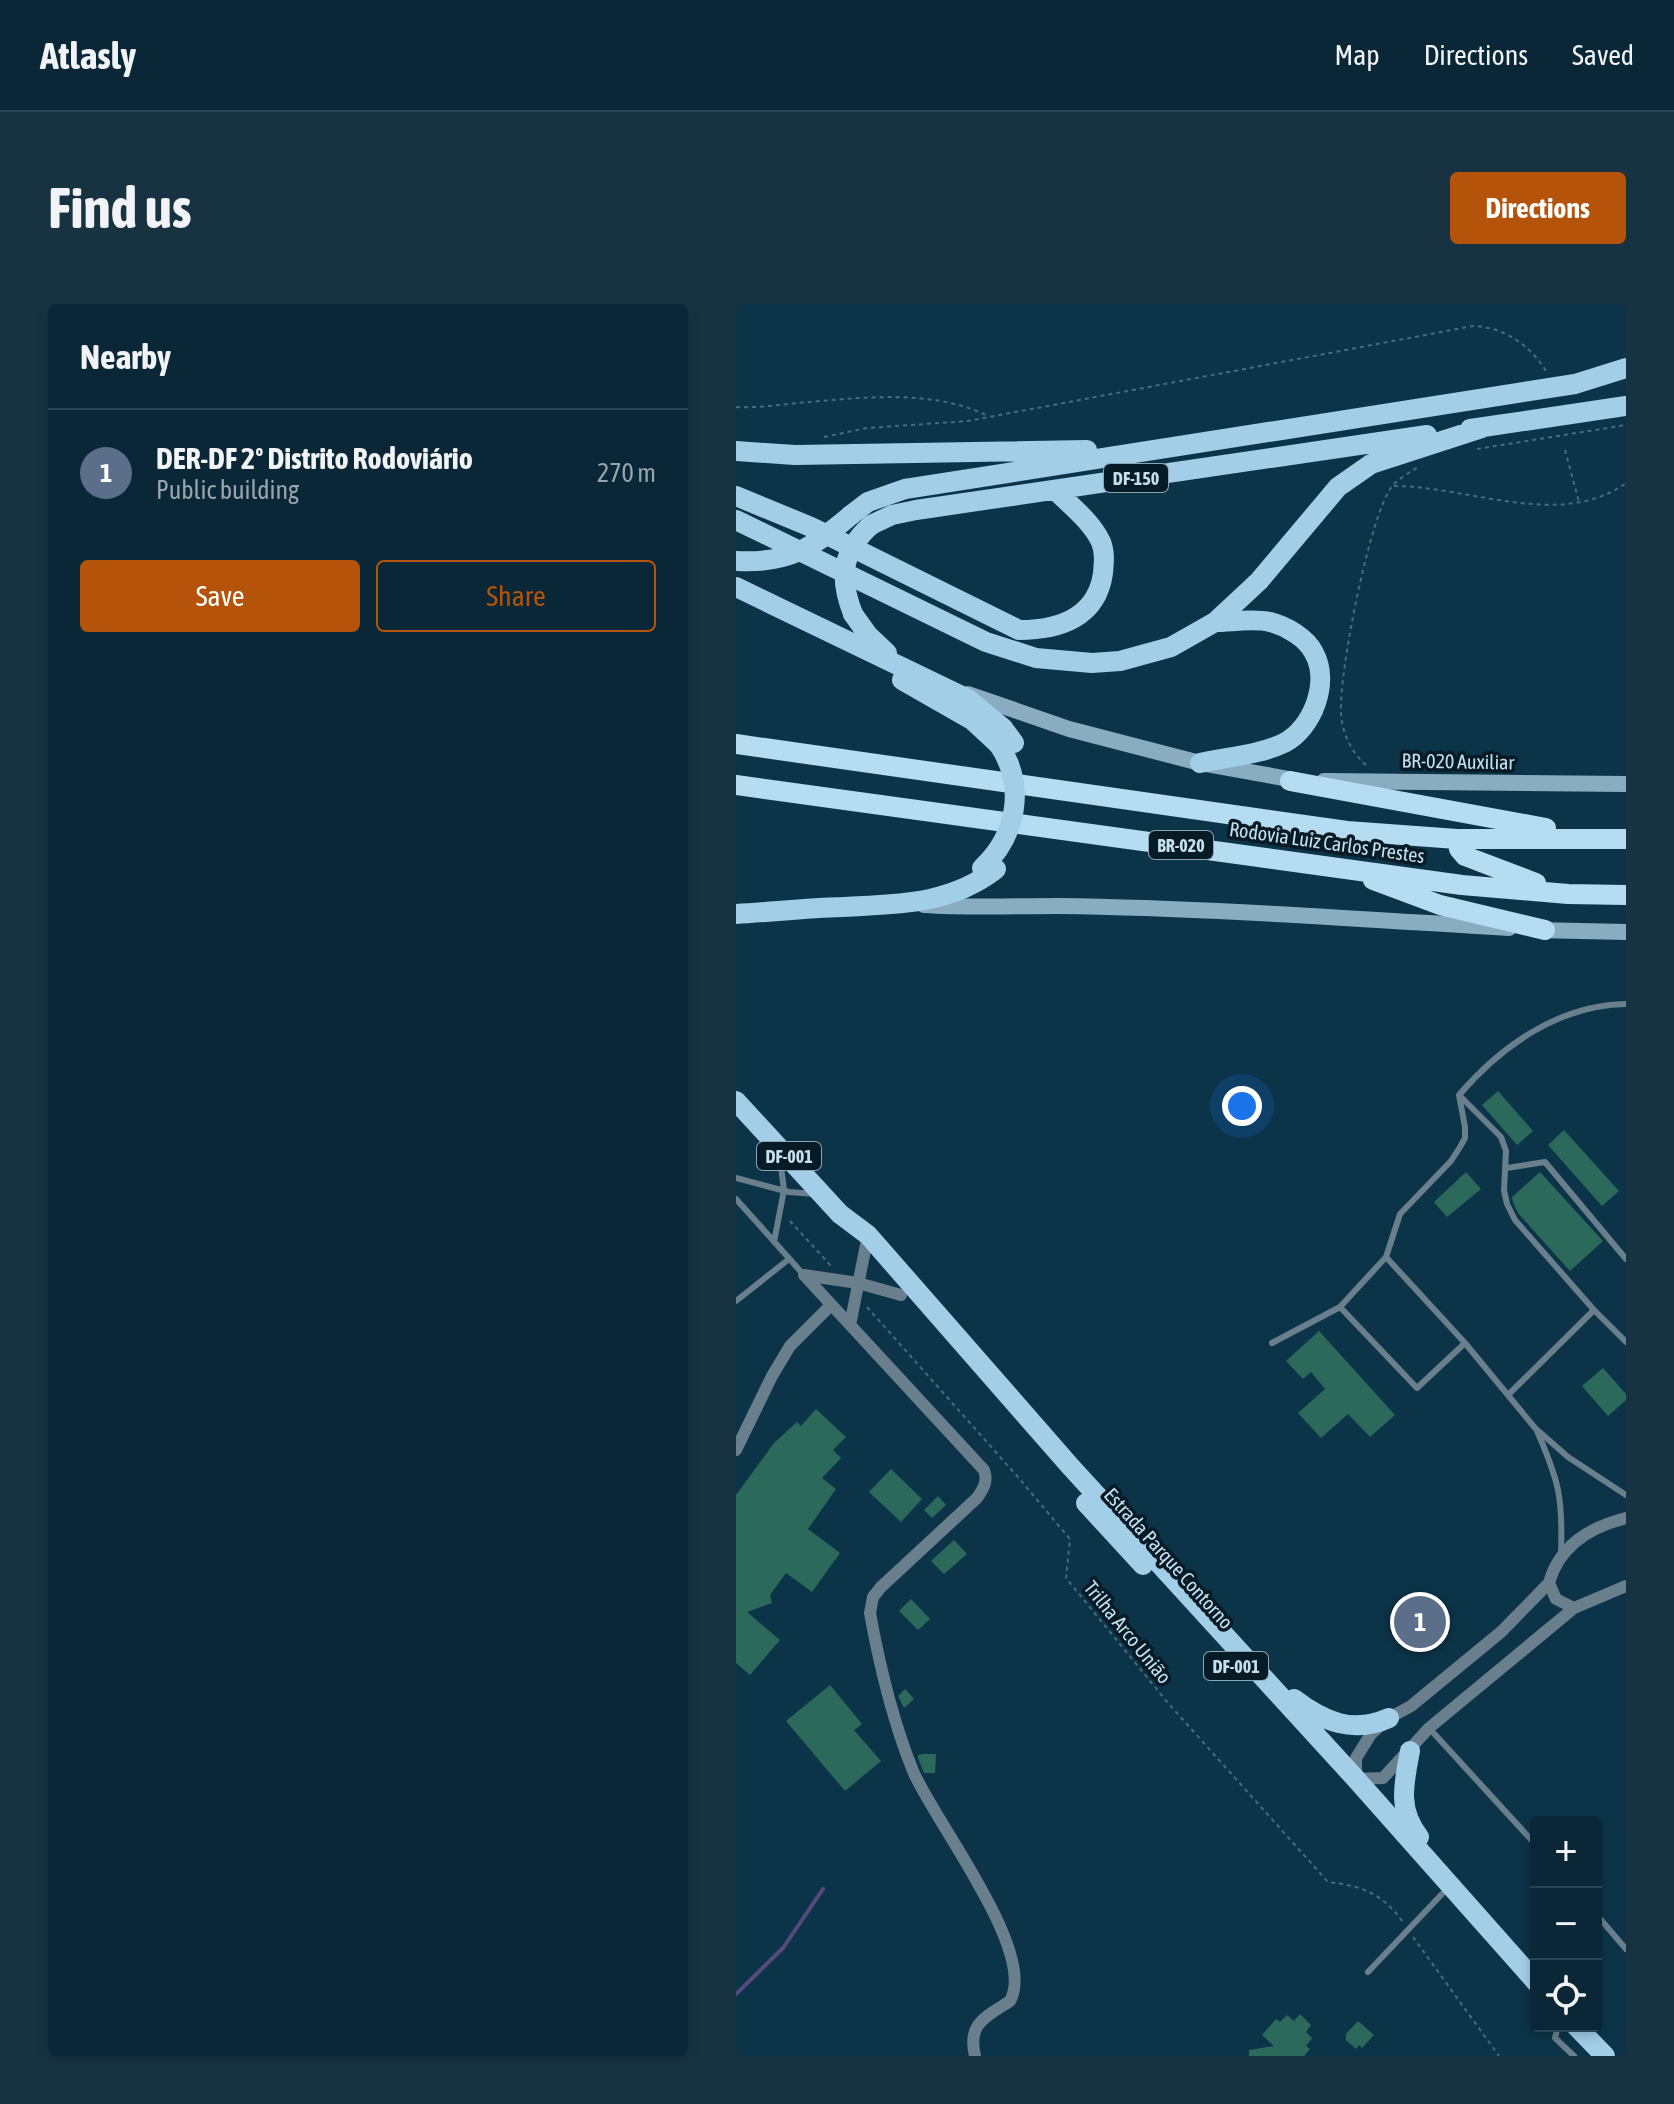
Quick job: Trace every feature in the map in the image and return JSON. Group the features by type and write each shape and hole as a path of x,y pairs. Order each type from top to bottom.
{"highway":[{"name":"Rodovia Luiz Carlos Prestes","path":"736,744 1347,831 1457,839 1626,839"},
{"path":"1290,781 1605,839"},
{"name":"Rodovia Luiz Carlos Prestes","path":"736,785 1462,885 1568,894 1626,895"},
{"path":"1457,839 1459,849 1465,856 1568,894"},
{"path":"1344,867 1440,905 1545,930"}],"main road":[{"name":"DF-150","path":"736,561 780,560 794,555 808,549 868,502 905,489 1575,384 1626,368"},
{"name":"DF-150","path":"902,666 868,635 853,614 846,596 845,568 858,537 871,525 892,515 1626,406"},
{"path":"736,520 986,642 1036,658 1092,663 1120,661 1171,647 1215,622 1259,581 1338,487 1371,464 1482,428"},
{"path":"736,451 795,455 1163,448"},
{"path":"736,496 811,527 1019,630 1044,630 1082,614 1093,602 1101,586 1105,556 1101,542 1085,518 1055,490"},
{"name":"DF-150","path":"736,587 939,683 987,713 1003,728 1006,744 1023,767 1026,800 1017,836 989,868 963,889 912,904 736,914"},
{"path":"1200,763 1284,743 1302,729 1319,692 1319,670 1315,654 1307,642 1268,621 1215,622"},
{"path":"836,635 874,665 972,720 1006,744"},
{"name":"BR-020 Auxiliar","path":"939,683 1069,729 1200,763 1290,781 1626,784"},
{"path":"839,907 946,884 989,868"},
{"path":"912,904 970,908 1058,906 1626,932"},
{"path":"736,933 761,912"},
{"name":"Estrada Parque Contorno","path":"736,1101 1356,1779 1530,1975"},
{"name":"Estrada Parque Contorno","path":"866,1242 901,1295 1530,1991"},
{"path":"1259,1673 1325,1720 1358,1727 1389,1718"},
{"path":"1410,1751 1402,1794 1408,1821 1487,1917 1511,1953"},
{"path":"1326,1762 1346,1777 1356,1779 1369,1810"},
{"path":"1565,2032 1588,2056"},
{"path":"1582,2032 1605,2056"}],"street":[{"path":"850,1325 866,1242"},
{"path":"804,1275 858,1283 901,1295"},
{"path":"804,1275 984,1470 986,1476 986,1483 977,1498 881,1587 873,1597 870,1613 896,1718 914,1772 997,1920 1011,1959 1015,1977 1013,1996 974,2029 972,2044 975,2056"},
{"path":"736,1450 790,1346 831,1305"},
{"path":"1626,1518 1595,1528 1561,1554 1549,1583 1501,1632 1411,1706 1389,1718 1363,1745 1356,1758 1356,1779 1383,1778 1429,1728 1574,1608 1626,1586"},
{"path":"1549,1583 1556,1599 1574,1608"},
{"path":"1458,1667 1476,1689"},
{"path":"1411,1706 1429,1728"}],"lane":[{"path":"1459,1095 1482,1068 1543,1026 1576,1011 1626,1004"},
{"path":"1459,1095 1501,1137 1507,1168 1504,1190 1515,1220 1626,1342"},
{"path":"1272,1343 1340,1307 1386,1257 1400,1214 1451,1161 1465,1138 1459,1095"},
{"path":"774,1242 784,1190 778,1144"},
{"path":"1507,1168 1545,1162 1626,1259"},
{"path":"736,1178 784,1190 823,1195"},
{"path":"736,1199 804,1275"},
{"path":"1386,1257 1465,1343 1535,1428 1568,1457 1626,1495"},
{"path":"736,1301 789,1259"},
{"path":"1340,1307 1417,1388 1465,1343"},
{"path":"1508,1395 1594,1310"},
{"path":"1535,1428 1562,1498 1561,1554"},
{"path":"1429,1728 1530,1838"},
{"path":"1368,1972 1442,1894"},
{"path":"1602,1921 1626,1949"},
{"path":"1557,2032 1555,2038 1574,2056"}],"path":[{"path":"816,438 867,428 953,423 1473,326 1502,331 1516,340 1541,363 1550,379"},
{"path":"736,407 875,397 942,402 988,416"},
{"path":"1475,449 1626,425"},
{"path":"1565,450 1579,503"},
{"path":"1386,780 1362,761 1351,746 1341,712 1345,666 1365,558 1385,499 1393,486 1420,466"},
{"path":"1393,486 1426,487 1559,506 1609,494 1626,483"},
{"path":"789,1220 831,1266"},
{"name":"Trilha Arco União","path":"861,1300 1070,1539 1066,1578 1168,1703 1328,1882 1358,1885 1391,1905 1499,2056"}],"building":[{"path":"1498,1091 1533,1131 1517,1145 1482,1105"},
{"path":"1564,1130 1619,1191 1602,1206 1548,1145"},
{"path":"1466,1172 1481,1189 1447,1217 1434,1202"},
{"path":"1540,1172 1603,1241 1570,1271 1518,1213 1513,1202 1512,1197"},
{"path":"1319,1331 1395,1415 1370,1437 1348,1414 1321,1438 1298,1413 1325,1389 1311,1372 1303,1379 1286,1361"},
{"path":"1603,1368 1626,1394 1626,1400 1608,1416 1582,1386"},
{"path":"816,1409 846,1437 833,1450 841,1458 822,1478 836,1489 808,1529 840,1553 812,1592 786,1573 770,1595 772,1603 747,1612 780,1640 750,1675 736,1663 736,1495 774,1443 797,1422 801,1426"},
{"path":"891,1469 922,1499 901,1522 869,1492"},
{"path":"938,1496 946,1505 932,1518 924,1510"},
{"path":"954,1540 967,1554 944,1574 931,1561"},
{"path":"911,1599 930,1619 918,1630 899,1611"},
{"path":"830,1685 862,1724 854,1730 881,1761 845,1791 786,1721"},
{"path":"905,1689 914,1699 904,1708 898,1696"},
{"path":"922,1754 936,1754 935,1773 924,1773 918,1758"},
{"path":"1300,2014 1311,2025 1306,2032 1312,2038 1306,2046 1310,2049 1304,2056 1249,2056 1249,2050 1274,2046 1262,2035 1276,2019 1280,2022 1287,2015 1294,2021"},
{"path":"1358,2021 1374,2035 1362,2048 1359,2045 1356,2049 1346,2040 1346,2034"}],"waterway":[{"path":"736,1994 783,1948 823,1889"}],"place":[{"name":"DER-DF 2º Distrito Rodoviário","path":"1420,1622"}]}
